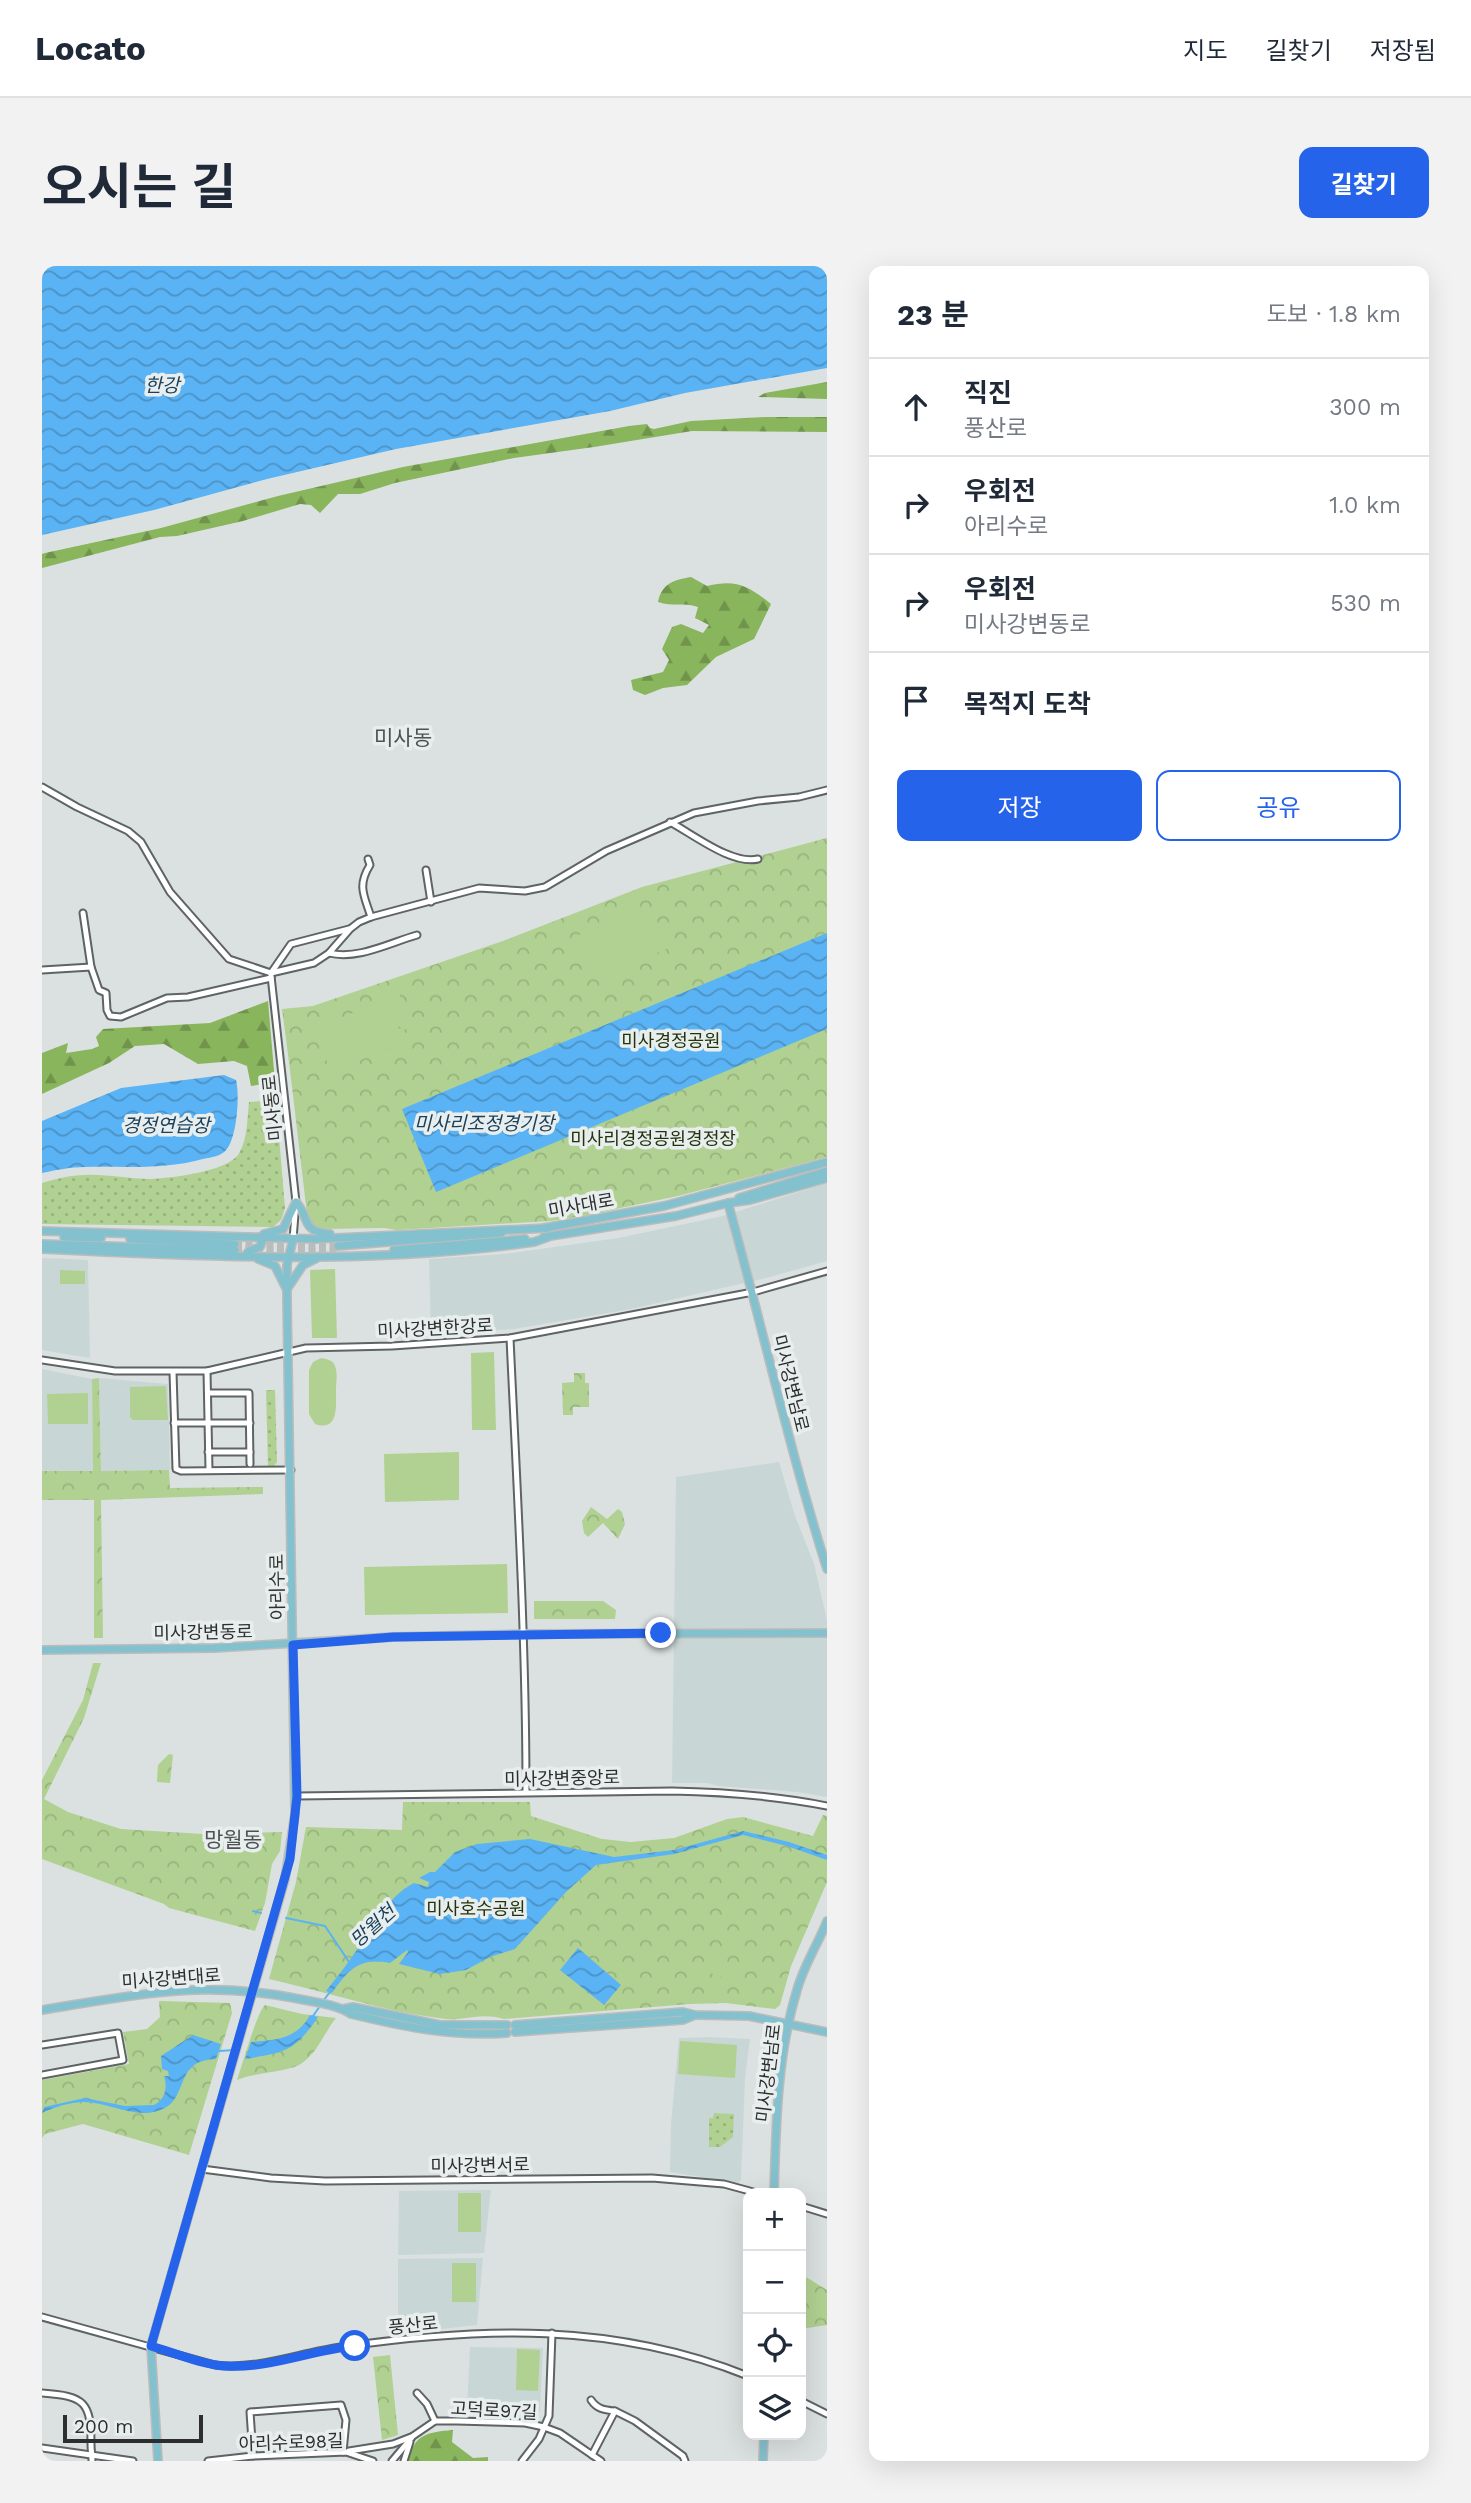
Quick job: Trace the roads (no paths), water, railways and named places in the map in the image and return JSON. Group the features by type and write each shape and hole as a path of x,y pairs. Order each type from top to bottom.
{"main road":[{"name":"미사대로","path":"728,1203 826,1164"},
{"name":"미사대로","path":"339,1251 548,1228 664,1206 826,1164"},
{"name":"미사대로","path":"339,1251 431,1254 534,1242 548,1237 643,1222 750,1200 827,1178"},
{"path":"249,1237 283,1229 296,1202 303,1210 307,1226 314,1231 338,1237"},
{"name":"미사강변남로","path":"728,1203 790,1444 827,1569"},
{"path":"42,1233 293,1239 548,1228"},
{"path":"42,1233 235,1247 42,1244"},
{"path":"248,1256 249,1251 260,1247 262,1242 259,1237"},
{"path":"338,1237 334,1248 339,1251"},
{"name":"아리수로","path":"158,2461 151,2346 290,1859 297,1796 287,1289 293,1239"},
{"path":"42,1249 318,1257"},
{"path":"248,1256 275,1266 287,1289 303,1265 339,1251"},
{"name":"미사강변동로","path":"42,1650 215,1648 393,1637 524,1634 827,1633"},
{"name":"미사강변남로","path":"774,2188 779,2076 788,2024 800,1980 827,1921"},
{"name":"미사강변대로","path":"42,2010 169,1990 221,1989 252,1991 302,2000 428,2031 464,2035 683,2012 695,2015 749,2015 827,2032"},
{"path":"763,2461 764,2440"}],"street":[{"path":"42,787 128,831 141,842 170,892 221,951 229,959 271,976"},
{"path":"83,913 91,967 99,990 106,993 108,1013 115,1017 167,998 188,997 321,960 350,929 371,917 487,887 525,891 545,887 606,851 670,822 704,811 799,797 827,790"},
{"path":"670,822 732,858 748,861 758,859"},
{"path":"368,859 370,865 363,876 362,890 371,917"},
{"path":"426,870 431,902"},
{"path":"271,976 291,944 350,929"},
{"path":"329,953 341,956 357,954 417,935"},
{"path":"42,970 91,967"},
{"name":"미사동로","path":"271,976 296,1202 293,1239"},
{"name":"미사강변한강로","path":"42,1360 115,1371 207,1371 306,1348 392,1346 510,1338 753,1292 827,1271"},
{"path":"510,1338 524,1634 526,1792"},
{"path":"207,1371 209,1470"},
{"path":"173,1372 176,1469 291,1470"},
{"path":"208,1393 250,1392 250,1464"},
{"path":"174,1423 250,1423"},
{"path":"208,1452 250,1452"},
{"name":"미사강변중앙로","path":"297,1796 715,1792 795,1799 827,1806"},
{"path":"42,2045 118,2033 123,2060 42,2075"},
{"name":"미사강변서로","path":"202,2168 271,2178 326,2181 652,2178 724,2184 743,2189"},
{"path":"806,2208 827,2214"},
{"name":"풍산로","path":"42,2316 228,2367 261,2365 314,2351 491,2331 611,2339 654,2347 743,2374"},
{"path":"522,2461 539,2439 549,2416 552,2333"},
{"path":"42,2393 74,2398 87,2408 92,2423 92,2458"},
{"path":"417,2393 429,2401 435,2421"},
{"path":"591,2400 603,2410 615,2411 635,2421 683,2456 685,2461"},
{"path":"806,2404 827,2414"},
{"path":"253,2456 250,2412 341,2405 346,2420 344,2452 393,2444 413,2436"},
{"path":"592,2455 615,2411"},
{"name":"고덕로97길","path":"392,2461 413,2436 435,2421 525,2423 544,2427 560,2433 601,2461"},
{"path":"404,2461 413,2436"},
{"path":"42,2448 92,2458 133,2461"},
{"name":"아리수로98길","path":"208,2461 344,2452 373,2461"}],"water":[{"name":"한강","path":"42,266 827,266 827,368 685,393 610,411 396,449 267,479 154,510 42,535"},
{"name":"미사리조정경기장","path":"827,933 827,1029 436,1192 402,1109"},
{"name":"경정연습장","path":"224,1075 236,1080 238,1105 233,1135 222,1154 174,1165 80,1167 42,1173 42,1121 121,1088"},
{"path":"743,1831 827,1855 827,1860 743,1835 674,1854 596,1865 566,1892 515,1949 490,1957 466,1970 440,1974 399,1964 407,1950 390,1963 370,1962 355,1967 332,1993 326,1991 396,1896 414,1883 428,1887 429,1882 419,1878 435,1872 455,1852 477,1844 530,1839 614,1857 674,1850"},
{"path":"578,1948 621,1985 604,2005 560,1970"},
{"path":"310,2015 318,2017 295,2044 280,2052 245,2059 251,2042 292,2034"},
{"path":"193,2035 221,2044 216,2059 194,2065 177,2095 165,2108 145,2113 84,2102 63,2105 42,2113 44,2107 85,2098 125,2106 154,2105 165,2093 164,2076 169,2076 168,2071 162,2069 161,2056"}],"waterway":[{"path":"253,1911 261,1913"},
{"path":"286,1918 325,1926 349,1962"},
{"name":"망월천","path":"323,2001 330,1992"},
{"name":"망월천","path":"313,2016 320,2006"},
{"name":"망월천","path":"219,2051 234,2050"}],"tunnel":[{"path":"235,1244 338,1246"},
{"path":"235,1250 339,1252"}],"district":[{"name":"미사동","path":"403,737"},
{"name":"망월동","path":"233,1839"}],"park label":[{"name":"미사경정공원","path":"671,1040"},
{"name":"미사리경정공원경정장","path":"653,1138"},
{"name":"미사호수공원","path":"476,1908"}]}
